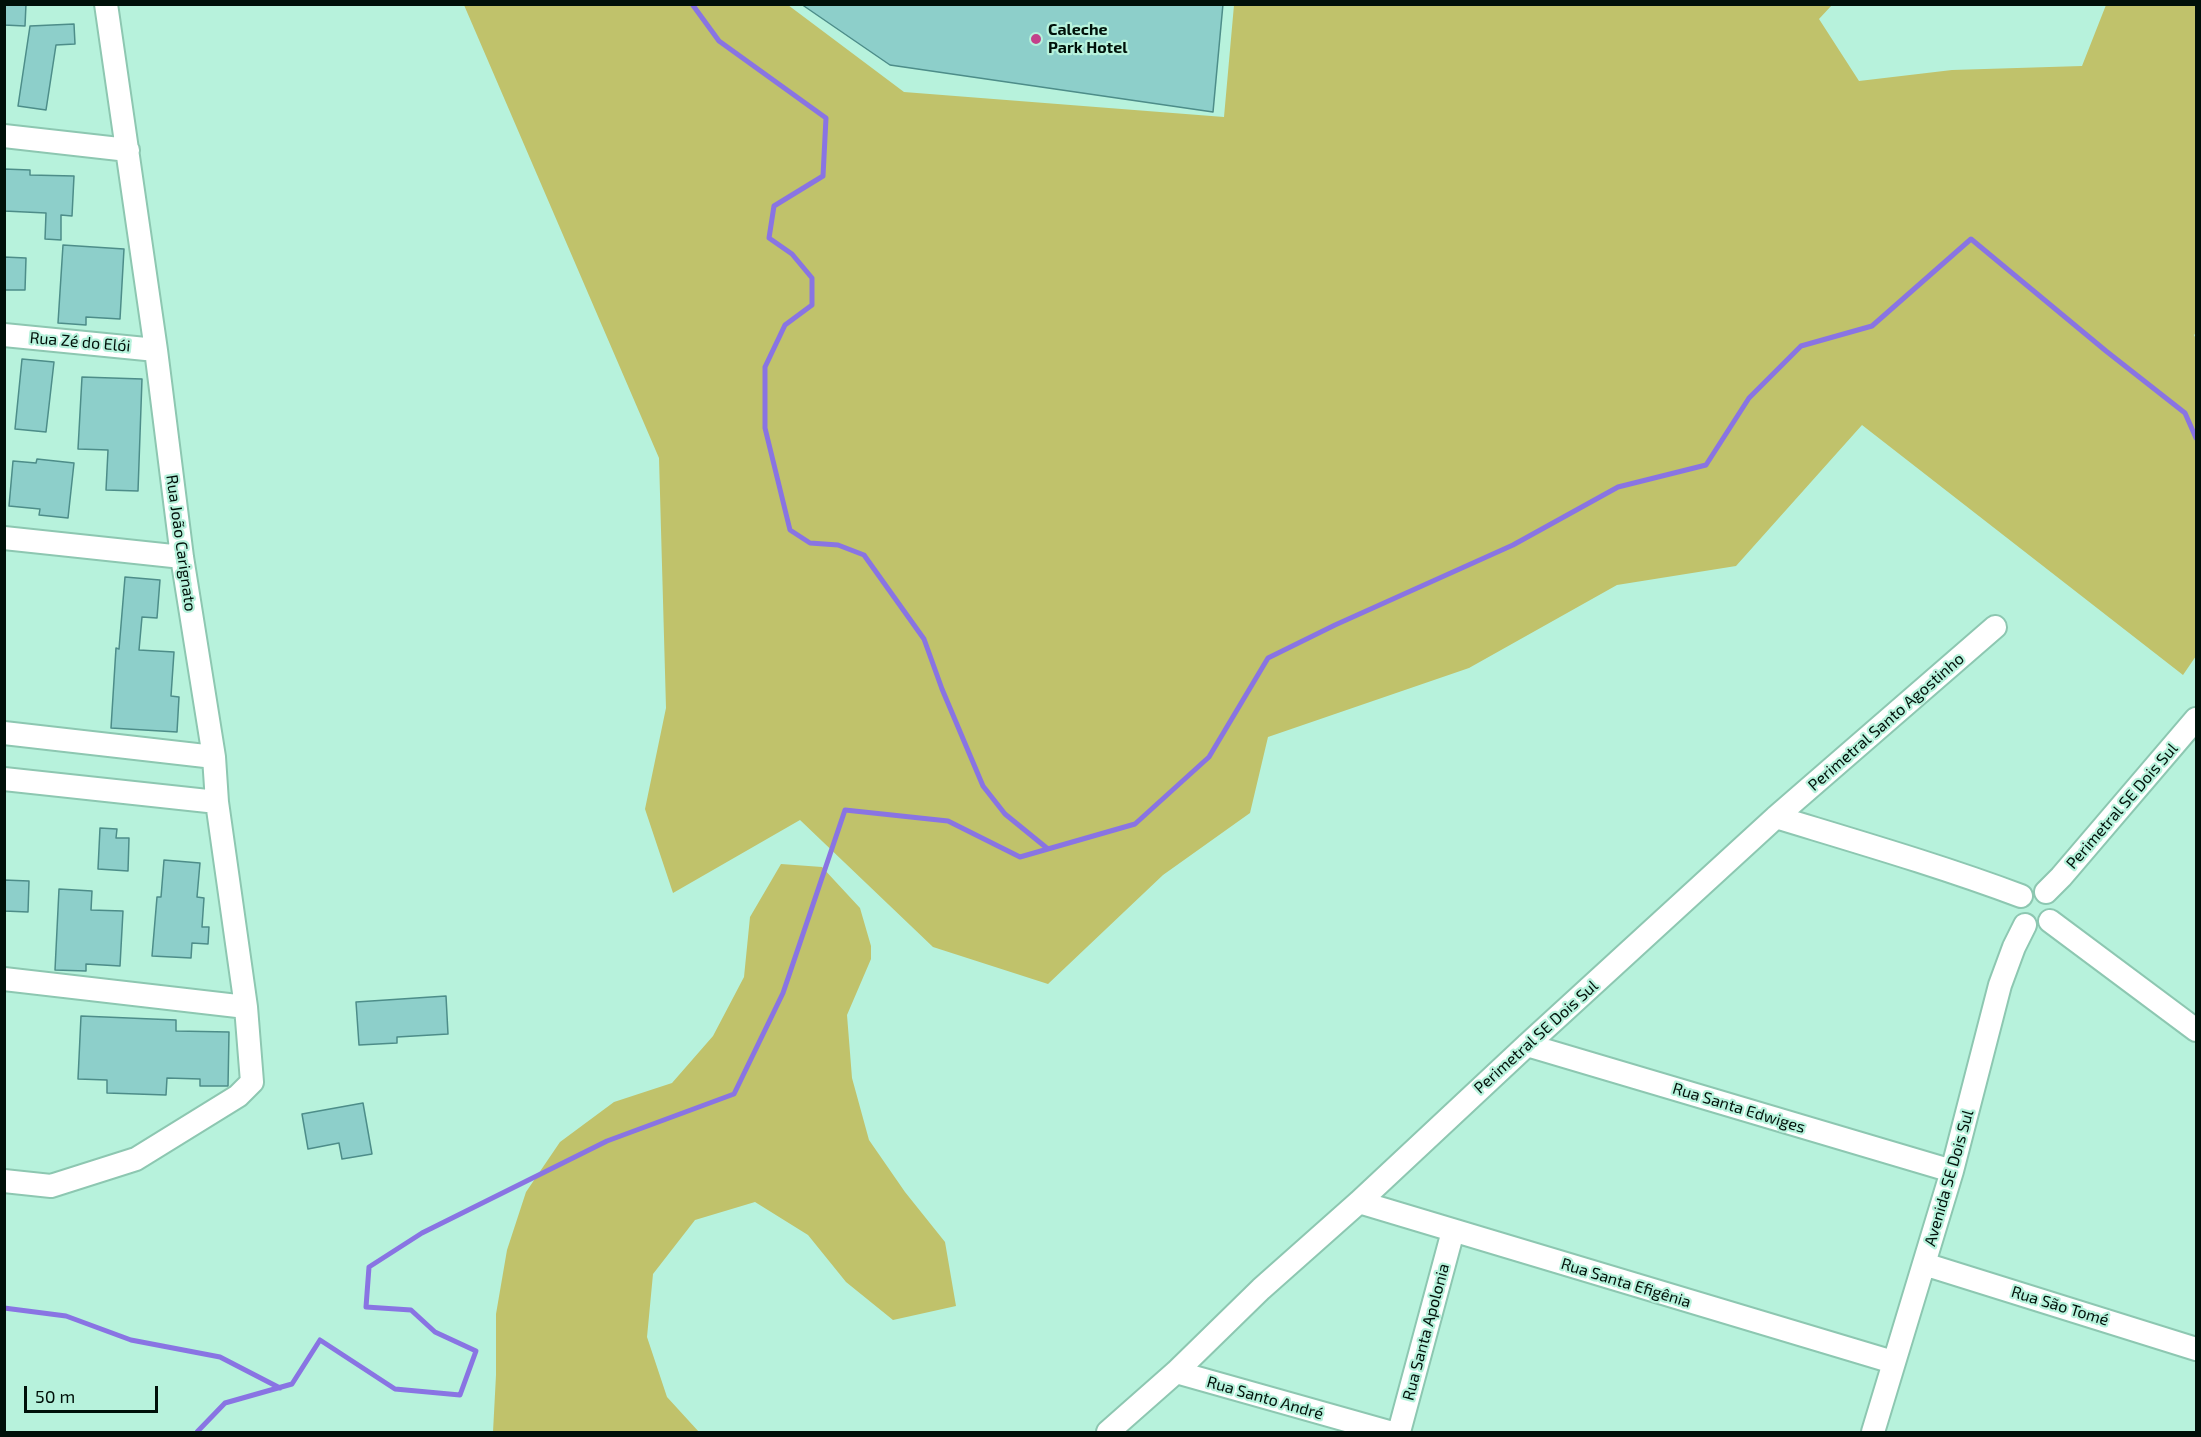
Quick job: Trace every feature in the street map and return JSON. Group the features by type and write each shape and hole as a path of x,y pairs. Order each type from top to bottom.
{"street":[{"name":"Rua João Carignato","path":"4,1181 51,1186 136,1160 238,1096 252,1082 246,1007 217,802 214,757 182,557 156,350 106,4"},
{"path":"4,136 128,150"},
{"name":"Rua Zé do Elói","path":"4,335 156,350"},
{"path":"4,538 182,557"},
{"name":"Perimetral Santo Agostinho","path":"1776,817 1995,627"},
{"name":"Perimetral SE Dois Sul","path":"2046,892 2196,719"},
{"path":"4,734 214,757"},
{"path":"4,779 217,802"},
{"path":"1776,817 1941,867 2021,896"},
{"name":"Perimetral SE Dois Sul","path":"1108,1432 1176,1372 1261,1289 1359,1202 1776,817"},
{"path":"2032,889 2046,892 2051,896 2055,909 2050,921 2038,927 2025,925 2016,908 2021,896 2032,889"},
{"path":"2050,921 2196,1030"},
{"name":"Avenida SE Dois Sul","path":"1873,1432 1952,1171 2000,985 2013,947 2025,925"},
{"path":"4,979 246,1007"},
{"name":"Rua Santa Edwiges","path":"1527,1045 1952,1171"},
{"name":"Rua Santa Efigênia","path":"1359,1202 1893,1362"},
{"name":"Rua Santa Apolonia","path":"1399,1432 1453,1231"},
{"name":"Rua São Tomé","path":"1924,1264 2196,1348"},
{"name":"Rua Santo André","path":"1176,1372 1389,1432"}],"shaded area":[{"path":"464,5 788,5 904,92 1224,117 1234,5 1832,5 1819,19 1859,81 1952,70 2082,66 2106,5 2196,5 2196,333 2194,335 2196,339 2196,656 2183,675 1862,425 1736,566 1617,585 1469,668 1268,737 1250,813 1163,875 1048,984 933,947 800,820 673,893 645,809 666,708 659,458"},
{"path":"781,864 822,867 860,908 871,946 871,959 847,1015 852,1078 869,1140 905,1192 945,1242 956,1306 893,1320 846,1282 808,1235 755,1202 695,1220 653,1274 647,1337 667,1397 699,1432 493,1432 496,1314 507,1250 526,1192 560,1142 614,1102 672,1083 713,1036 744,977 750,917"}],"building":[{"path":"4,4 26,4 25,26 4,25"},
{"name":"Caleche Park Hotel","path":"801,4 1223,4 1213,112 890,65"},
{"path":"74,24 75,44 56,45 46,110 18,106 30,26"},
{"path":"4,169 30,170 30,175 74,176 72,216 61,215 61,240 45,239 46,213 4,211"},
{"path":"63,245 124,249 120,319 86,317 86,325 58,323"},
{"path":"4,257 26,258 25,290 4,290"},
{"path":"22,359 54,362 46,432 15,429"},
{"path":"82,377 142,379 138,491 106,490 108,450 78,449"},
{"path":"37,459 74,463 68,518 39,515 40,509 9,506 13,461 36,463"},
{"path":"125,577 160,580 157,618 142,617 139,650 174,652 171,696 179,697 177,732 111,728 116,648 119,649"},
{"path":"100,828 117,829 116,838 129,838 128,871 98,869"},
{"path":"164,860 200,863 197,897 204,898 202,927 209,927 208,944 192,943 191,958 152,956 157,897 161,897"},
{"path":"4,880 29,881 28,912 4,911"},
{"path":"59,889 92,891 91,910 123,911 120,966 86,964 86,971 55,970"},
{"path":"446,996 448,1034 397,1037 397,1043 359,1045 356,1002"},
{"path":"81,1016 176,1020 176,1031 229,1032 228,1086 200,1086 200,1079 167,1078 166,1095 107,1093 107,1080 78,1079"},
{"path":"363,1103 372,1154 342,1159 339,1143 308,1149 302,1114"}],"waterway":[{"path":"692,4 719,41 826,118 823,176 774,206 769,238 792,254 812,278 812,305 785,325 765,367 765,428 790,530 810,543 838,545 864,555 924,639 942,689 983,786 1005,814 1048,849"},
{"path":"197,1432 225,1403 292,1384 320,1340 395,1389 460,1395 476,1351 435,1332 411,1310 366,1307 369,1267 422,1233 607,1141 734,1094 783,993 845,810 948,821 1020,857 1135,824 1209,757 1268,658 1335,625 1513,545 1618,487 1706,465 1749,398 1801,346 1872,326 1971,239 2185,413 2196,438"},
{"path":"4,1308 66,1316 131,1340 220,1357 280,1388"}],"place":[{"name":"Caleche Park Hotel","path":"1036,39"}]}
